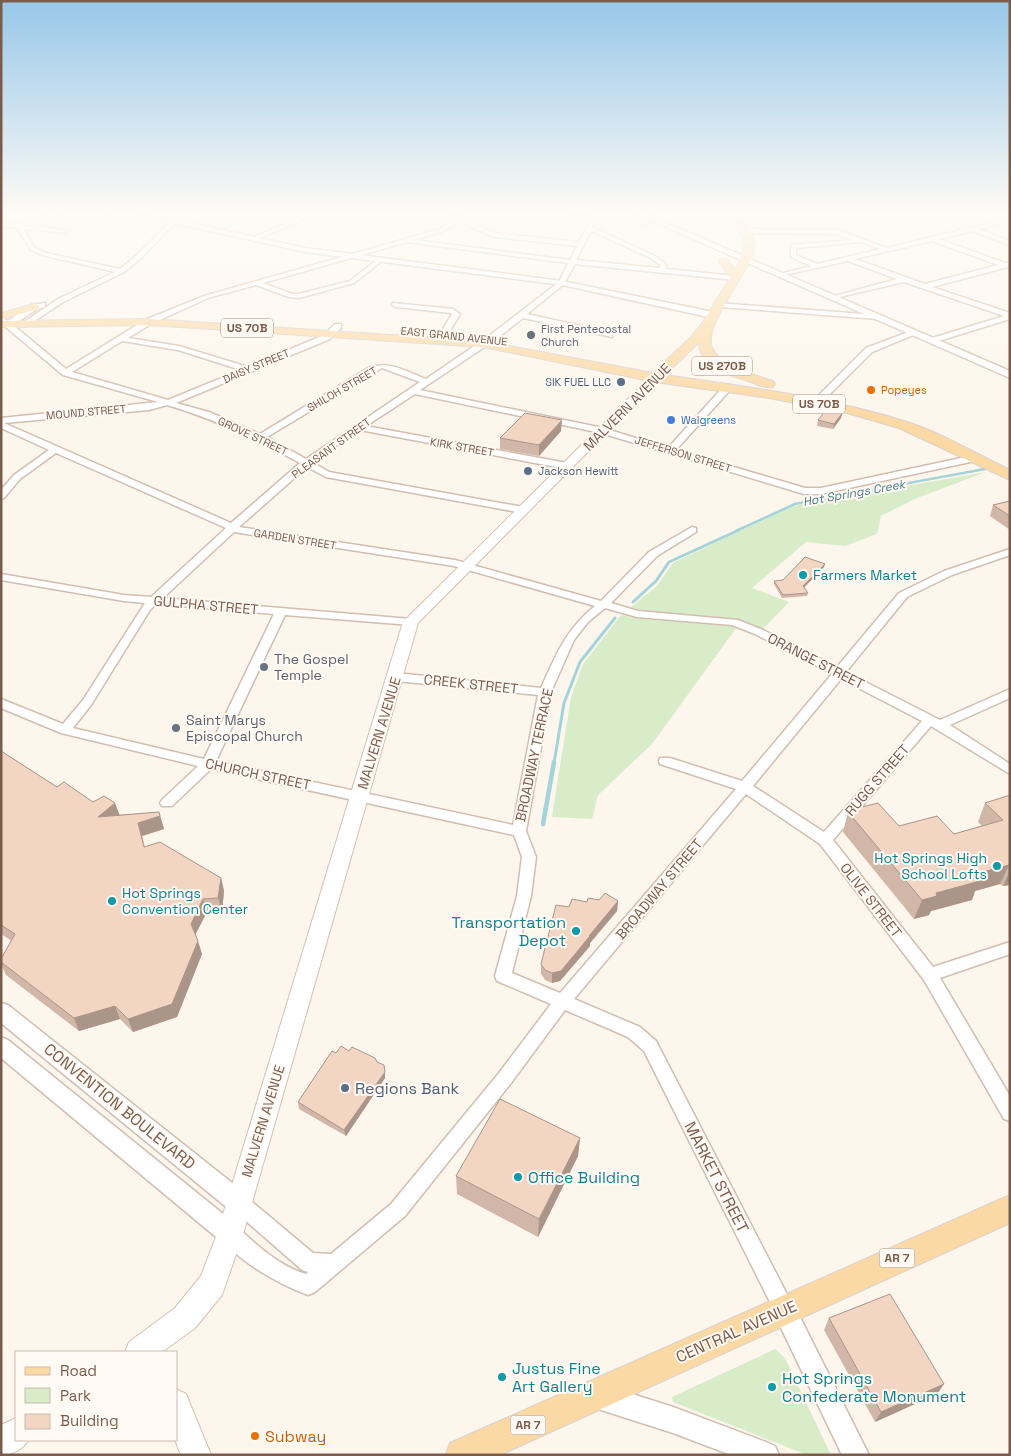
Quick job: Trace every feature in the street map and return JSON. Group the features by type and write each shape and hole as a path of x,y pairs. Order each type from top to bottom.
{"main road":[{"name":"MALVERN AVENUE","path":"150,1349 185,1318 212,1285 230,1234 411,622 695,339 720,305 733,282"},
{"name":"EAST GRAND AVENUE","path":"3,320 29,316 163,315 334,330"},
{"name":"EAST GRAND AVENUE","path":"29,316 334,330 488,341 728,387 886,409 957,435 1007,469"},
{"path":"3,320 29,316"},
{"name":"US 270B","path":"710,319 704,341 705,349 717,363 736,374 770,384"},
{"name":"EAST GRAND AVENUE","path":"660,374 770,384 904,426 975,458"},
{"name":"US 70B","path":"975,458 1007,469"},
{"name":"CENTRAL AVENUE","path":"462,1455 1010,1209"},
{"path":"178,1409 196,1455"},
{"path":"1,1443 15,1434"}],"street":[{"path":"29,316 98,282"},
{"path":"66,372 148,322 206,297 255,282 290,296 299,296 352,282"},
{"path":"554,282 710,319"},
{"path":"798,282 1010,375"},
{"path":"834,298 895,282"},
{"path":"910,282 926,286 1010,317"},
{"path":"926,286 943,282"},
{"name":"PLEASANT STREET","path":"65,730 87,702 146,608 232,528 308,462 357,427 488,341 562,283"},
{"path":"396,305 453,311 456,314 442,337"},
{"path":"720,305 877,317"},
{"path":"522,315 609,335"},
{"path":"932,341 1010,317"},
{"name":"GROVE STREET","path":"3,320 66,372 206,414 261,437 308,462 326,474 523,510"},
{"name":"DAISY STREET","path":"171,402 334,330"},
{"path":"819,399 869,350 914,333"},
{"path":"122,339 179,348 247,369"},
{"name":"SHILOH STREET","path":"261,437 380,366 387,366 427,382"},
{"path":"671,450 728,387"},
{"name":"JEFFERSON STREET","path":"414,391 603,430 804,491 821,491 975,458"},
{"name":"MOUND STREET","path":"1,421 149,407 171,402"},
{"name":"GARDEN STREET","path":"1,425 232,528 468,565 604,604"},
{"name":"KIRK STREET","path":"357,427 568,466"},
{"path":"1,496 17,477 54,450"},
{"name":"BROADWAY TERRACE","path":"503,976 524,896 529,857 518,831 545,692 569,640 584,620 604,604 653,554 692,530"},
{"name":"BROADWAY STREET","path":"230,1234 276,1273 308,1285 398,1210 505,1078 562,1002 745,787 903,595 948,573 1010,552"},
{"name":"GULPHA STREET","path":"1,577 124,598 411,622"},
{"name":"ORANGE STREET","path":"604,604 646,616 734,622 759,632 934,722 1010,770"},
{"path":"167,803 208,764 281,611"},
{"name":"CREEK STREET","path":"396,677 545,692"},
{"name":"RUGG STREET","path":"825,840 934,722 1010,693"},
{"name":"CHURCH STREET","path":"1,703 65,730 208,764 518,831"},
{"name":"OLIVE STREET","path":"665,761 745,787 825,840 930,975 1010,1113"},
{"path":"930,975 1010,948"},
{"name":"MARKET STREET","path":"503,976 634,1032 650,1046 856,1455"},
{"name":"CONVENTION BOULEVARD","path":"1,1011 238,1202"},
{"name":"CONVENTION BOULEVARD","path":"1,1046 230,1234"},
{"path":"238,1202 309,1263 334,1264"},
{"path":"594,1395 673,1420 766,1455"}],"green space":[{"path":"986,472 917,498 881,516 877,534 845,546 806,542 752,588 789,602 762,630 736,619 649,613 631,607 657,586 673,563 786,509 798,505"},
{"path":"621,615 652,620 701,622 737,627 652,744 598,795 592,819 552,817 571,697 583,664"},
{"path":"775,1349 785,1358 831,1455 807,1455 673,1402 672,1397"}],"building":[{"path":"827,409 843,412 834,424 818,420"},
{"path":"525,413 562,420 539,445 500,438"},
{"path":"1010,501 1010,516 993,505"},
{"name":"Farmers Market","path":"805,557 825,564 803,586 808,593 783,595 774,581 783,580"},
{"name":"Hot Springs Convention Center","path":"1,751 57,787 64,782 93,802 104,796 115,803 98,817 159,812 160,816 138,823 144,847 160,842 221,878 218,898 203,899 191,924 198,941 172,1004 128,1019 115,1006 74,1018 1,962 15,934 1,925"},
{"path":"1010,795 1010,866 975,874 980,881 936,893 937,896 922,900 848,812 878,803 899,826 937,816 954,834 1003,820 985,803"},
{"name":"Transportation Depot","path":"605,893 618,901 561,971 552,973 545,970 541,964 556,905 569,907 572,899 587,902 588,898 599,900"},
{"name":"Regions Bank","path":"341,1046 349,1051 352,1047 375,1058 377,1062 384,1065 385,1072 344,1130 298,1102 332,1051 336,1053"},
{"name":"Office Building","path":"500,1099 580,1138 539,1219 456,1176"},
{"path":"890,1294 944,1384 881,1412 829,1318"}],"waterway":[{"name":"Hot Springs Creek","path":"736,531 795,504 985,469"},
{"name":"Hot Springs Creek","path":"633,602 656,581 669,562 739,530"},
{"name":"Hot Springs Creek","path":"554,763 564,703 580,662 615,618"},
{"name":"Hot Springs Creek","path":"543,824 554,762"}],"place":[{"name":"First Pentecostal Church","path":"531,335"},
{"name":"SIK FUEL LLC","path":"621,382"},
{"name":"Popeyes","path":"871,390"},
{"name":"Walgreens","path":"671,420"},
{"name":"Jackson Hewitt","path":"528,471"},
{"name":"Farmers Market","path":"803,575"},
{"name":"The Gospel Temple","path":"264,667"},
{"name":"Saint Marys Episcopal Church","path":"176,728"},
{"name":"Hot Springs High School Lofts","path":"997,866"},
{"name":"Hot Springs Convention Center","path":"112,901"},
{"name":"Transportation Depot","path":"576,931"},
{"name":"Regions Bank","path":"345,1088"},
{"name":"Office Building","path":"518,1177"},
{"name":"Justus Fine Art Gallery","path":"502,1377"},
{"name":"Hot Springs Confederate Monument","path":"772,1387"},
{"name":"Subway","path":"255,1436"}]}
